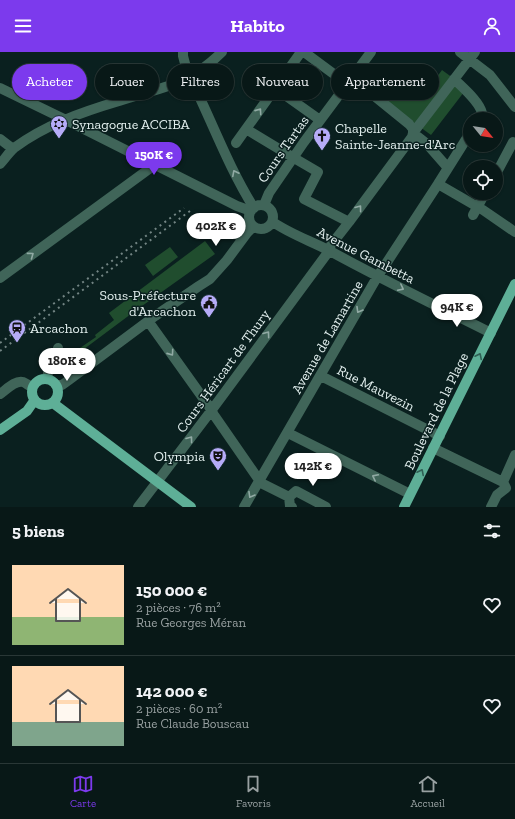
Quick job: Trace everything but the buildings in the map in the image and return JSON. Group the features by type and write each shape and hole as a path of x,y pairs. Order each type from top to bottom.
{"main road":[{"name":"Boulevard de la Plage","path":"404,507 515,284"},
{"path":"46,379 50,380 56,385 58,393 53,403 41,405 34,401 31,394 32,387 35,382 46,379"},
{"path":"0,430 26,411 34,401"},
{"path":"53,403 191,507"}],"street":[{"path":"183,52 185,64"},
{"path":"209,64 222,52"},
{"name":"Cours Tartas","path":"362,64 371,52"},
{"path":"460,52 472,56 490,75 515,107"},
{"path":"297,64 307,53 331,72"},
{"name":"Cours Héricart de Thury","path":"138,507 329,251 331,245 412,138 413,133 472,56"},
{"path":"454,79 478,104 482,112"},
{"path":"0,164 13,149 45,128 119,101 167,86"},
{"path":"0,88 254,214 271,210 273,222 268,228 257,229 254,214 247,197 226,156 200,100"},
{"path":"236,143 267,100"},
{"path":"292,100 320,120"},
{"name":"Cours Tartas","path":"56,385 62,385 210,279 227,260 247,233 254,214 335,100"},
{"path":"379,100 409,124 413,129 413,133 427,144 448,168"},
{"path":"246,129 318,172 304,199 348,222"},
{"path":"0,139 13,149"},
{"path":"503,161 513,142"},
{"name":"Avenue de Lamartine","path":"244,507 378,277 463,144"},
{"path":"0,278 149,169 153,163"},
{"path":"438,184 515,232"},
{"path":"478,210 482,200"},
{"name":"Avenue Gambetta","path":"273,222 281,228 378,277 491,332"},
{"path":"148,322 204,398 211,411 259,480 291,502 296,491 326,507"},
{"path":"46,379 49,367 57,358 58,348"},
{"name":"Rue Mauvezin","path":"320,376 440,436"},
{"path":"0,394 14,383 18,382 23,382 32,387"},
{"path":"288,433 410,494"},
{"path":"434,448 505,485"},
{"path":"491,507 497,495 505,485 515,455"}],"green space":[{"path":"442,70 453,78 464,92 431,135 387,103 389,100 439,100 439,74"},
{"path":"205,241 215,254 64,364 61,361 96,337 95,335 114,320 109,313"},
{"path":"170,247 178,257 153,276 145,265"}],"railway":[{"path":"0,343 184,208"},
{"path":"0,351 190,211"}],"place":[{"name":"Synagogue ACCIBA","path":"59,139"},
{"name":"Chapelle Sainte-Jeanne-d'Arc","path":"322,151"},
{"name":"Sous-Préfecture d'Arcachon","path":"209,318"},
{"name":"Arcachon","path":"17,343"},
{"name":"Olympia","path":"218,471"}]}
